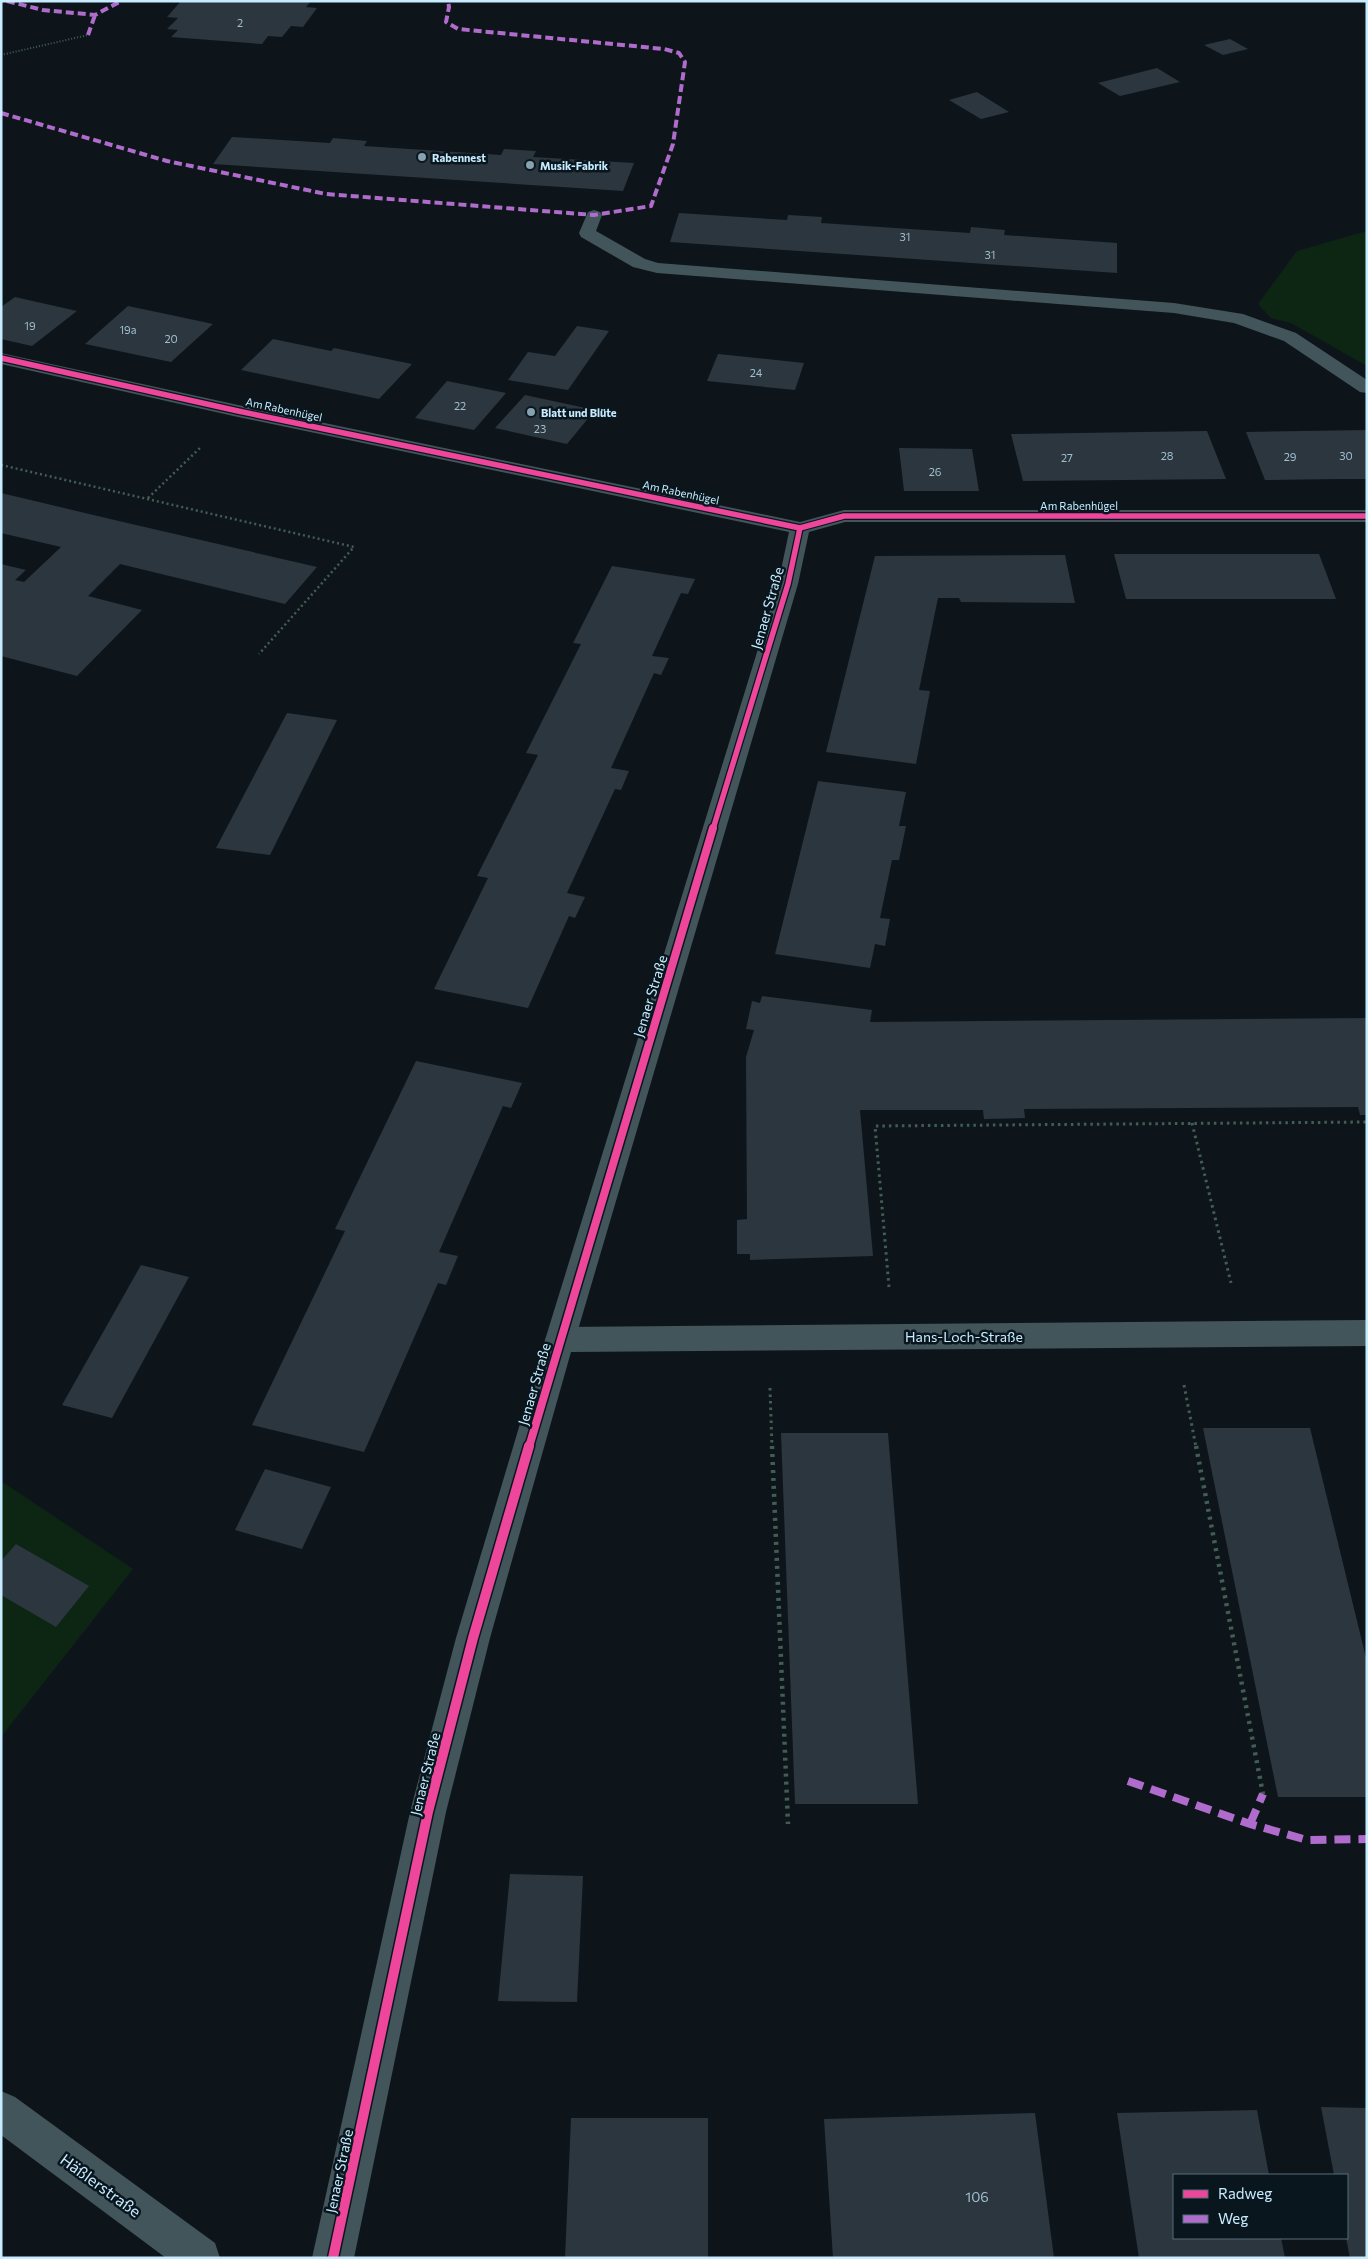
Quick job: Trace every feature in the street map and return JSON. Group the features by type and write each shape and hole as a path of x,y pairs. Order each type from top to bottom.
{"street":[{"path":"594,215 587,233 639,263 657,268 1164,307 1237,318 1290,337 1367,388"},
{"name":"Am Rabenhügel","path":"3,360 800,528 844,516 1367,516"},
{"name":"Jenaer Straße","path":"333,2258 428,1812 473,1638 560,1340 788,584 800,528"},
{"name":"Hans-Loch-Straße","path":"560,1340 1367,1333"},
{"name":"Häßlerstraße","path":"1,2111 200,2258"}],"path":[{"path":"1,55 88,35"},
{"path":"147,498 201,447"},
{"path":"1,465 354,547 259,654"},
{"path":"889,1287 875,1126 1367,1122"},
{"path":"1192,1123 1223,1247"},
{"path":"1182,1378 1263,1794"},
{"path":"769,1381 788,1824"}],"green space":[{"path":"1367,231 1367,366 1291,323 1271,318 1258,304 1297,251"},
{"path":"1,1481 133,1569 1,1737"}],"building":[{"path":"181,1 311,1 306,7 317,8 303,27 291,26 282,37 268,36 262,44 171,37 178,30 167,29 178,18 167,17"},
{"path":"1230,39 1248,49 1223,55 1204,45"},
{"path":"1157,68 1180,82 1120,96 1098,83"},
{"path":"977,92 1009,112 981,119 949,100"},
{"path":"232,137 330,143 333,138 367,141 364,146 501,155 504,149 536,151 533,157 634,163 623,191 213,164"},
{"path":"679,213 787,220 788,215 822,217 821,223 970,233 971,227 1005,230 1004,235 1117,243 1117,273 670,242"},
{"path":"15,297 77,311 32,346 1,339 1,307"},
{"path":"128,306 213,324 171,362 85,344"},
{"path":"577,326 609,331 568,390 508,380 528,352 555,356"},
{"path":"273,339 331,351 334,348 412,364 379,399 241,370"},
{"path":"718,354 804,363 795,390 707,381"},
{"path":"447,381 506,393 474,430 415,418"},
{"path":"525,395 595,410 567,444 495,428"},
{"path":"1367,430 1367,479 1265,480 1246,432"},
{"path":"1207,431 1226,479 1023,481 1011,434"},
{"path":"899,448 972,449 979,491 904,491"},
{"path":"1,493 317,567 285,604 120,564 88,596 142,610 77,676 1,656 1,564 26,570 15,580 24,582 61,547 1,533"},
{"path":"1114,554 1319,554 1336,599 1126,599"},
{"path":"1065,555 1075,603 961,602 959,598 938,598 919,690 930,691 916,764 826,752 875,556"},
{"path":"612,566 695,579 688,594 681,593 652,656 669,658 661,675 654,673 611,768 629,771 621,790 615,789 567,893 585,897 575,918 569,916 528,1008 434,989 488,878 477,876 538,755 526,753 581,644 573,643"},
{"path":"287,713 337,720 270,855 216,848"},
{"path":"818,781 906,792 899,826 906,826 899,860 892,860 880,918 890,919 885,946 875,944 870,968 775,954"},
{"path":"762,996 872,1010 870,1022 1367,1018 1367,1115 1360,1115 1358,1107 1024,1109 1025,1118 984,1119 983,1110 860,1110 873,1256 750,1260 750,1254 737,1254 737,1220 747,1219 746,1057 754,1030 746,1029 752,1001 760,1003"},
{"path":"416,1061 522,1083 511,1108 503,1106 439,1252 458,1256 446,1285 438,1283 364,1452 252,1425 345,1231 335,1229"},
{"path":"141,1265 189,1277 112,1418 62,1405"},
{"path":"1203,1428 1310,1428 1367,1662 1367,1797 1278,1797"},
{"path":"781,1433 888,1433 918,1804 795,1804"},
{"path":"265,1469 331,1487 302,1549 235,1530"},
{"path":"16,1544 89,1586 56,1627 1,1595 1,1561"},
{"path":"510,1874 583,1876 577,2002 498,2001"},
{"path":"1321,2107 1367,2108 1367,2258 1350,2258 1346,2239 1348,2239 1348,2174 1334,2174"},
{"path":"1257,2110 1269,2174 1173,2174 1173,2239 1281,2239 1285,2258 1139,2258 1117,2113"},
{"path":"1035,2113 1054,2258 833,2258 824,2119"},
{"path":"571,2118 708,2118 708,2258 565,2258"}],"marked path":[{"path":"7,1 43,10 95,15 121,1"},
{"path":"1,113 167,161 326,194 594,215 651,206 673,144 685,62 679,53 664,49 458,29 446,22 449,7 448,1"},
{"path":"88,35 95,15"},
{"path":"1128,1781 1250,1824 1307,1840 1367,1839"},
{"path":"1250,1824 1263,1794"}],"cycle path":[{"path":"1,358 238,411 800,528 844,516 1367,516"},
{"path":"333,2258 428,1812 473,1638 649,1039 788,584 800,528"}],"place":[{"name":"Rabennest","path":"422,157"},
{"name":"Musik-Fabrik","path":"530,165"},
{"name":"Blatt und Blüte","path":"531,412"}]}
